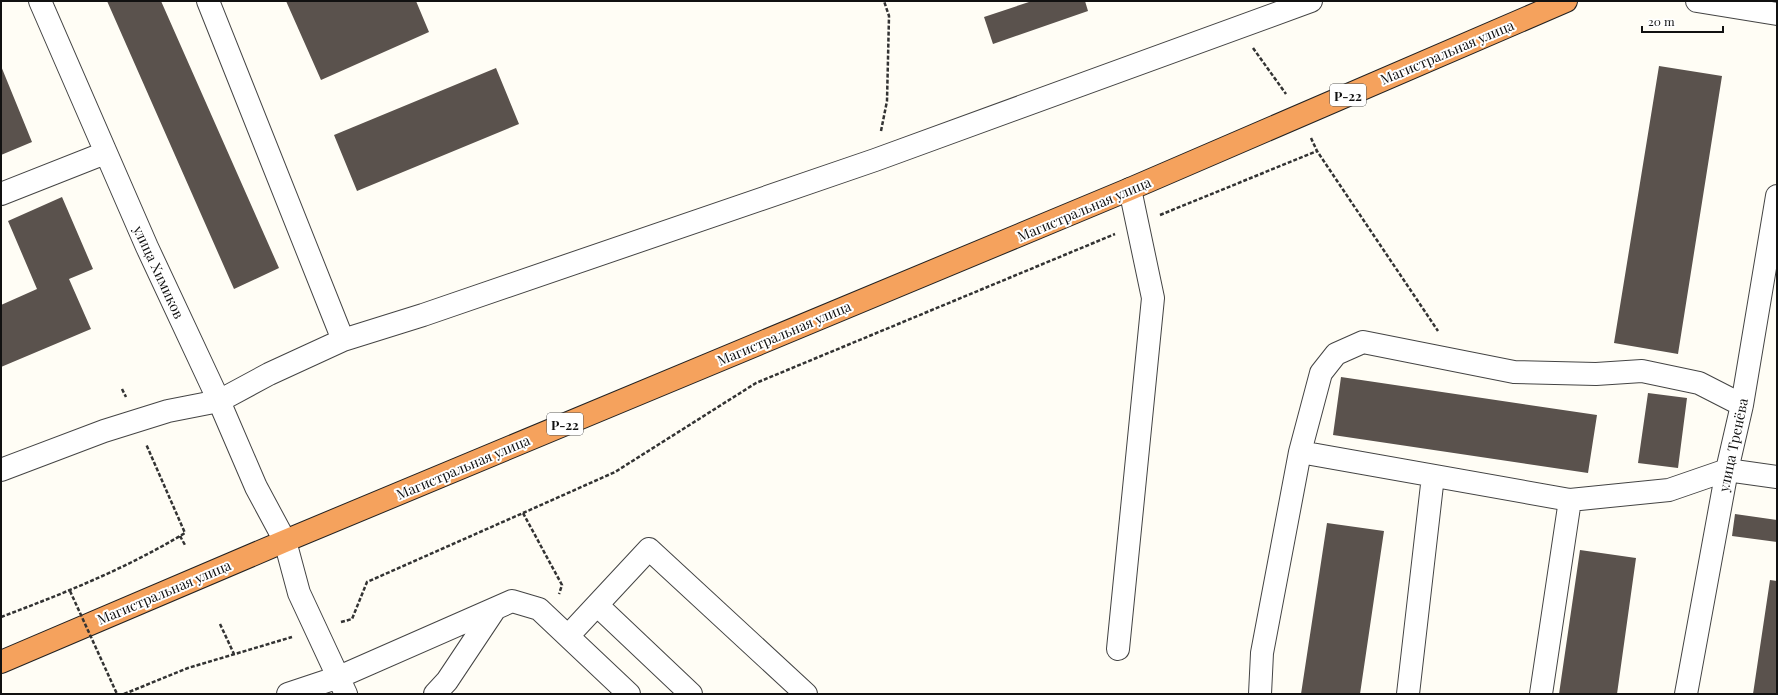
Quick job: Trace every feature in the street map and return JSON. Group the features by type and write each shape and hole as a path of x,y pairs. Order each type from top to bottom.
{"highway":[{"name":"Магистральная улица","path":"1,662 285,541 1130,190 1566,1"}],"street":[{"name":"улица Химиков","path":"40,1 105,153 256,487 285,541 299,593 342,686"},
{"path":"208,1 343,340"},
{"path":"1,470 104,431 168,411 218,401 269,374 343,340 423,315 875,160 1311,1"},
{"path":"1697,1 1777,14"},
{"path":"1,194 105,153"},
{"path":"1118,649 1153,298 1130,190"},
{"name":"улица Тренёва","path":"1686,694 1727,470 1742,406 1777,196"},
{"path":"1260,694 1262,653 1300,452 1321,373 1336,354 1363,342 1514,372 1596,374 1642,371 1699,383 1742,406"},
{"path":"1300,452 1570,500 1669,490 1727,470 1777,477"},
{"path":"1408,694 1433,476"},
{"path":"1541,694 1570,500"},
{"path":"568,636 649,549 806,694"},
{"path":"288,694 342,686 512,601 539,609 629,694"},
{"path":"597,605 691,694"},
{"path":"435,694 447,681 495,609"}],"path":[{"path":"875,160 888,101 889,16 884,1"},
{"path":"1238,28 1302,115 1317,151 1459,361"},
{"path":"124,694 188,668 352,619 367,582 615,472 756,383 1317,151"},
{"path":"1,617 70,591 148,555 185,533 122,389"},
{"path":"523,513 562,585 552,621"},
{"path":"180,536 185,544"},
{"path":"70,591 117,694"},
{"path":"220,624 234,654"}],"building":[{"path":"107,1 161,1 279,268 234,289"},
{"path":"286,1 416,1 429,32 321,80"},
{"path":"1032,1 1085,1 1088,11 993,44 984,17"},
{"path":"1,66 32,142 1,155"},
{"path":"1659,66 1722,76 1678,354 1614,343"},
{"path":"496,68 519,124 357,191 334,135"},
{"path":"62,197 93,269 69,279 91,329 1,367 1,305 37,289 8,221"},
{"path":"1341,377 1597,415 1588,473 1333,435"},
{"path":"1648,393 1687,398 1678,468 1638,463"},
{"path":"1735,514 1777,520 1777,542 1732,536"},
{"path":"1327,523 1384,531 1360,694 1301,694"},
{"path":"1580,550 1636,558 1617,694 1559,694"},
{"path":"1770,580 1777,581 1777,694 1753,694"}]}
